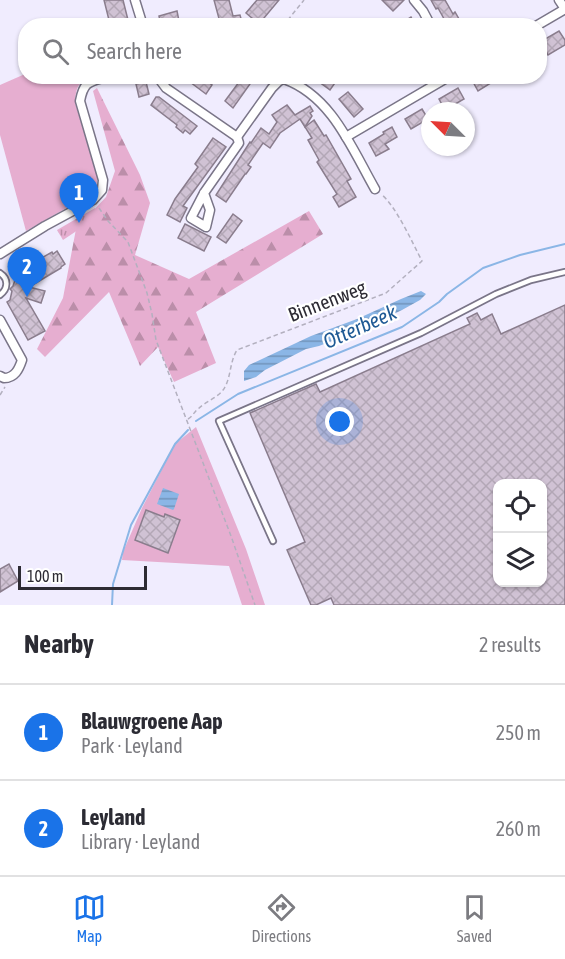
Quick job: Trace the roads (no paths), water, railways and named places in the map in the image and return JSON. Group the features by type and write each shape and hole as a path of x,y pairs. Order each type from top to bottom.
{"street":[{"path":"135,0 141,18"},
{"path":"414,0 427,18"},
{"path":"547,20 565,9 559,0"},
{"path":"0,254 93,200 102,190 103,180 80,101 82,89 87,84"},
{"path":"163,84 237,137 239,143 204,193"},
{"path":"237,137 276,84"},
{"path":"296,84 328,110 375,189"},
{"path":"346,137 436,84"},
{"path":"0,320 22,360 16,373 12,376 4,378 0,376"}],"lane":[{"path":"273,542 219,421 421,333 496,294 531,280 565,272"},
{"path":"0,273 4,275 7,286 0,295"}],"water":[{"path":"421,291 426,294 402,310 361,330 306,349 256,377 244,381 244,371 249,365 311,336"},
{"path":"163,488 179,494 173,510 157,504"}],"waterway":[{"name":"Otterbeek","path":"196,421 238,394 402,327 483,268 520,255 565,244"},
{"name":"Otterbeek","path":"112,605 113,584 131,525 175,444 188,430"}],"place":[{"name":"Blauwgroene Aap","path":"79,223"},
{"name":"Leyland","path":"27,297"}]}
